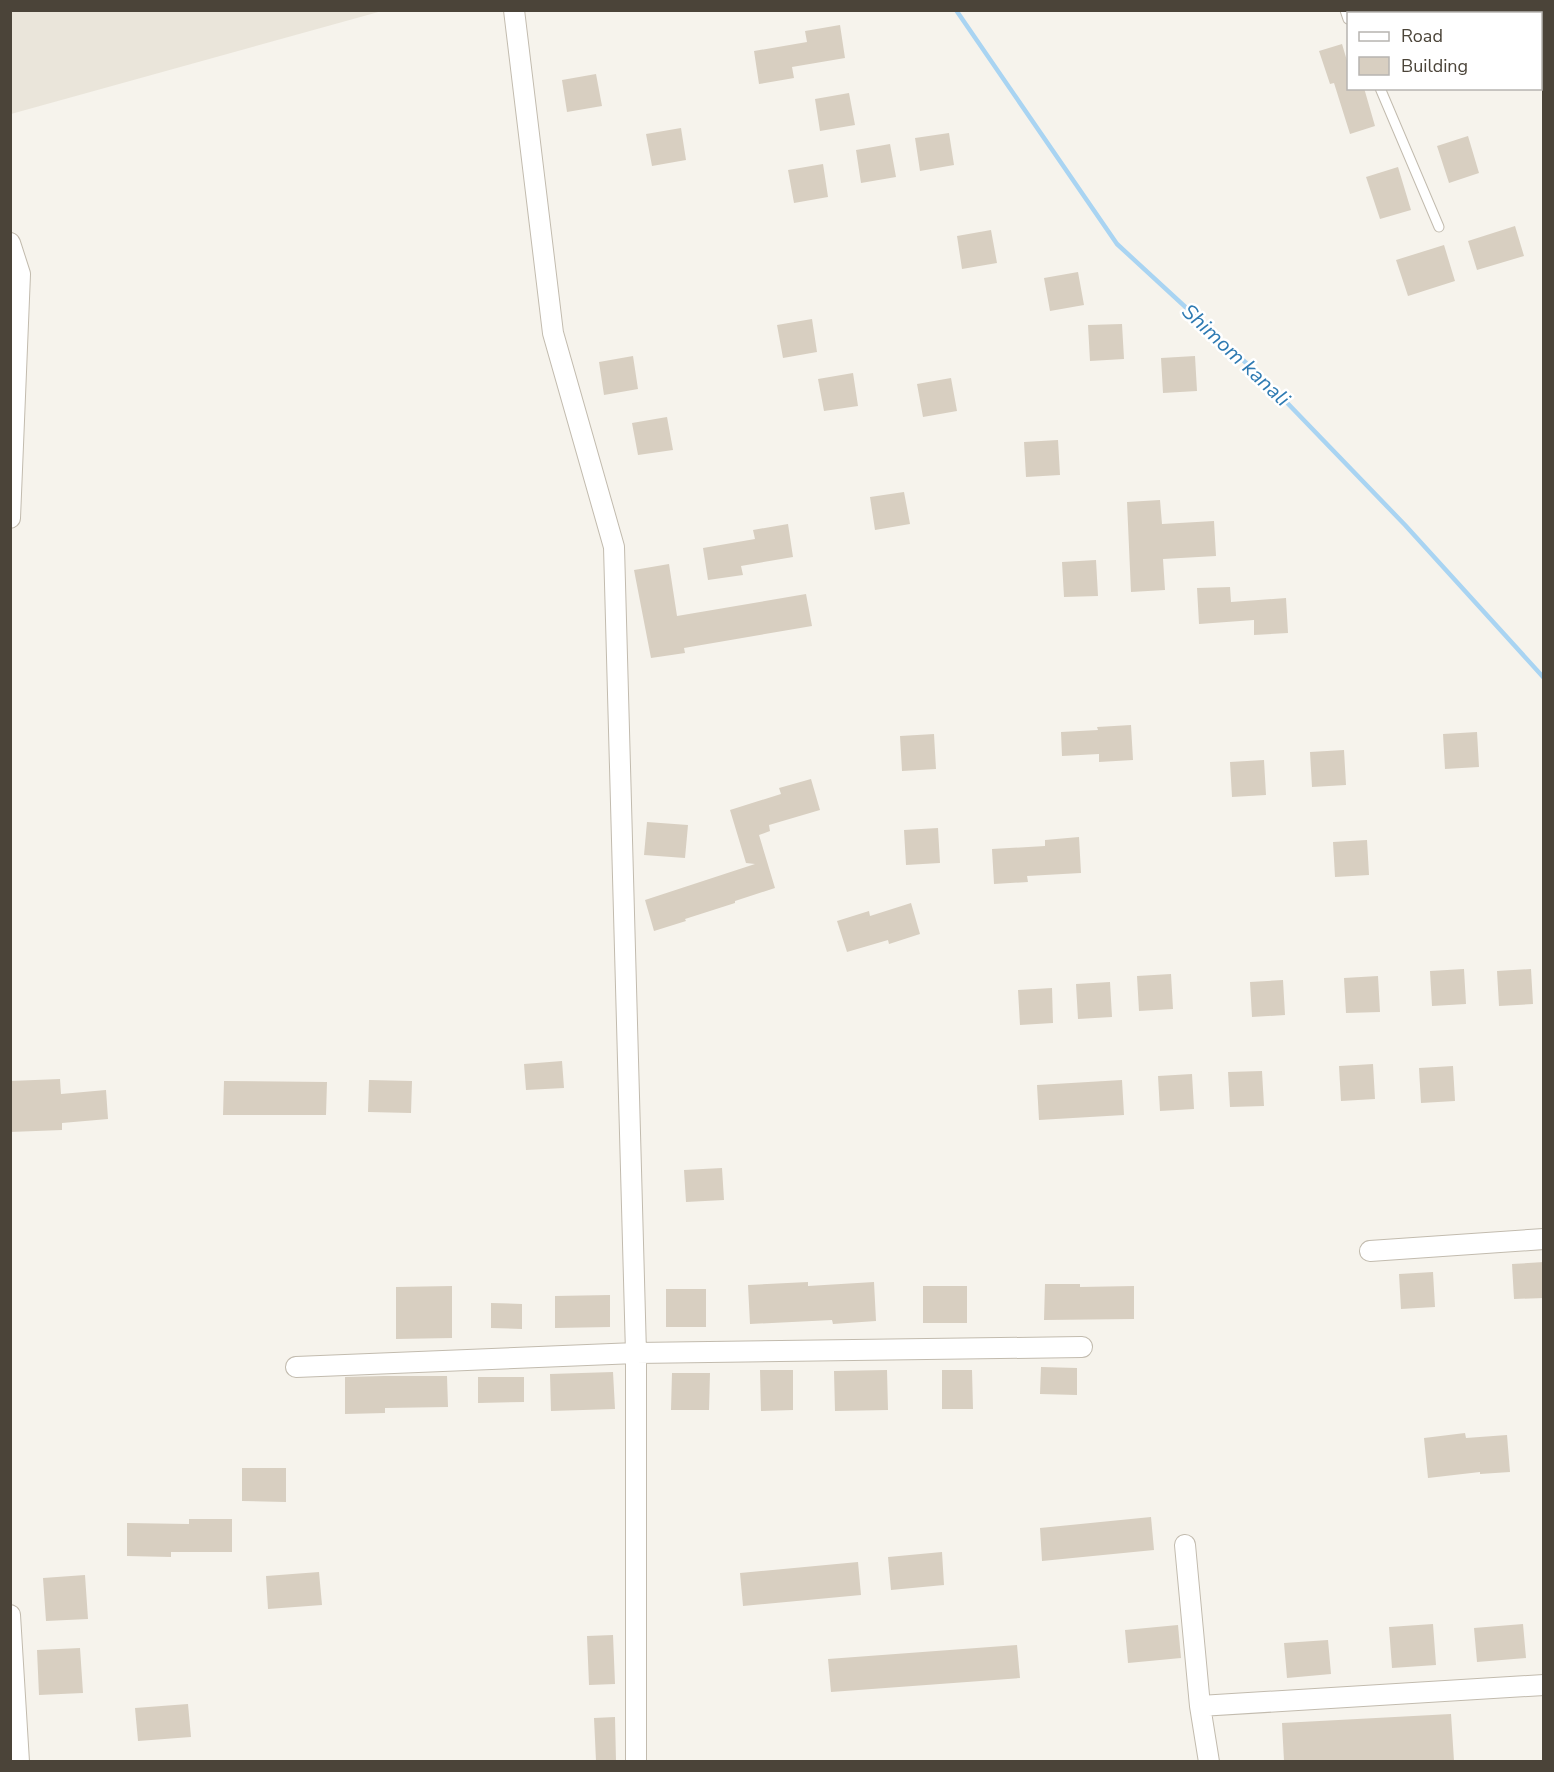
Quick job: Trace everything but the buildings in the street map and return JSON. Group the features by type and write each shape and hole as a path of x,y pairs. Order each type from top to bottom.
{"street":[{"path":"514,10 553,333 614,547 636,1353 636,1761"},
{"path":"10,243 20,274 10,518"},
{"path":"1370,1251 1544,1239"},
{"path":"296,1367 636,1353 1082,1347"},
{"path":"1185,1545 1200,1706 1209,1761"},
{"path":"10,1615 19,1761"},
{"path":"1200,1706 1544,1685"}],"lane":[{"path":"1381,90 1439,227"}],"shaded area":[{"path":"11,10 382,10 382,11 11,114"}],"waterway":[{"name":"Shimom kanali","path":"956,10 1117,244 1269,384 1405,525 1544,678"}]}
